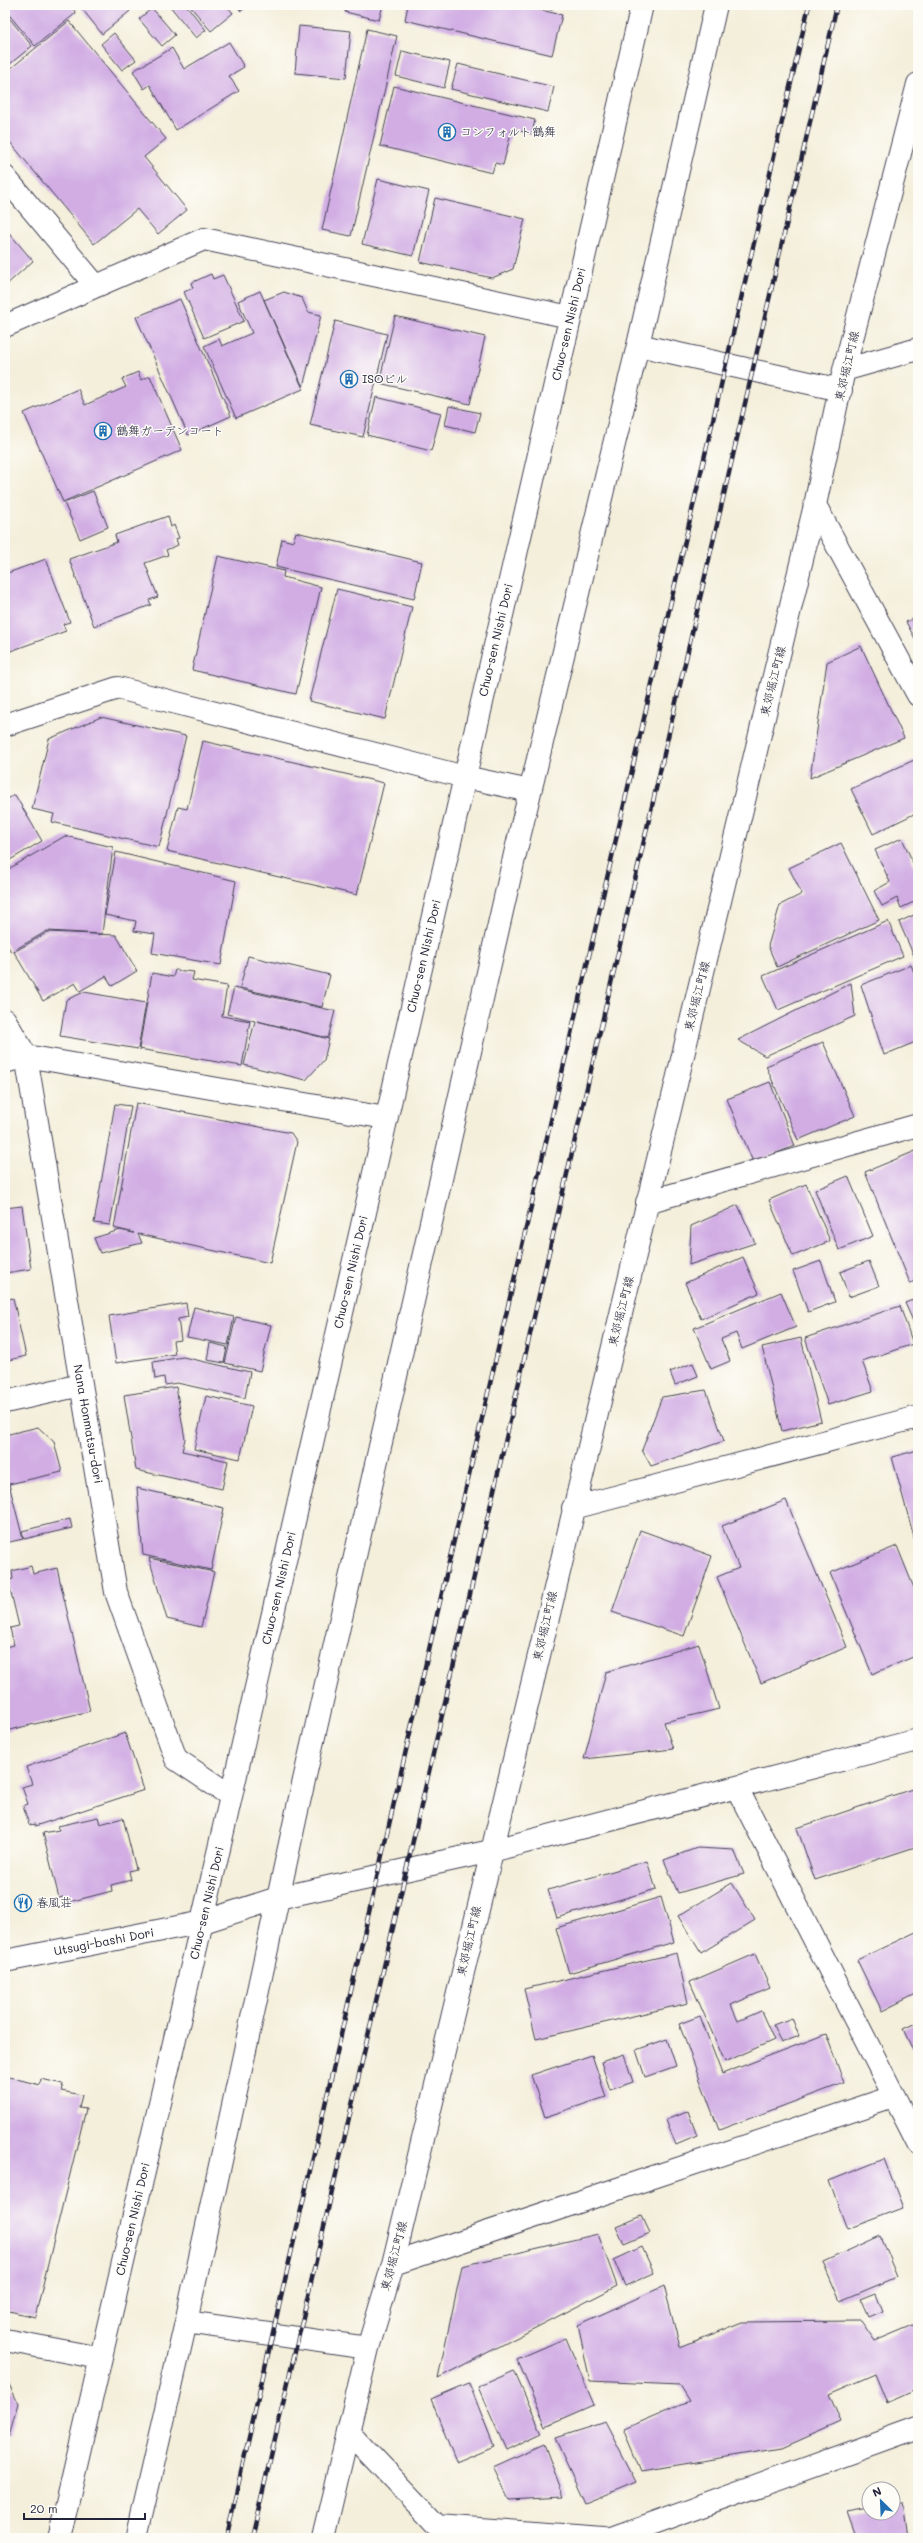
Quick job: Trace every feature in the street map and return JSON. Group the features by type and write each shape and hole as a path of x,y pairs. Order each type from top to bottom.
{"street":[{"name":"Chuo-sen Nishi Dori","path":"59,2538 642,5"},
{"path":"136,2538 186,2322 278,1898 530,791 638,345 716,5"},
{"name":"東郊堀江町線","path":"323,2538 368,2348 392,2264 815,506 843,380 918,84"},
{"path":"5,178 96,286"},
{"path":"5,326 204,239 570,317"},
{"path":"638,345 843,380 918,349"},
{"path":"815,506 918,695"},
{"path":"5,725 118,688 465,777 530,791"},
{"name":"Nana Honmatsu-dori","path":"5,1020 26,1056 116,1592 176,1759 231,1796"},
{"path":"5,1062 26,1056 386,1118"},
{"path":"647,1202 918,1124"},
{"path":"5,1402 81,1385"},
{"path":"573,1508 918,1417"},
{"name":"Utsugi-bashi Dori","path":"5,1961 202,1922 278,1898 491,1851 918,1740"},
{"path":"737,1788 893,2097 918,2143"},
{"path":"392,2264 893,2097"},
{"path":"186,2322 368,2348"},
{"path":"5,2340 100,2358"},
{"path":"614,2538 918,2428"},
{"path":"348,2432 440,2532 604,2538"}],"building":[{"path":"5,5 70,5 76,13 35,46 5,10"},
{"path":"79,5 125,5 130,11 102,34"},
{"path":"169,5 186,5 206,30 196,38"},
{"path":"189,5 226,5 233,13 211,31"},
{"path":"236,5 249,5 241,11"},
{"path":"346,5 383,5 379,20 345,12"},
{"path":"408,5 519,5 562,15 552,55 405,20"},
{"path":"535,5 553,5 552,10"},
{"path":"152,8 175,35 162,46 139,19"},
{"path":"5,13 32,46 5,68"},
{"path":"69,21 166,139 144,157 187,210 158,234 137,209 94,244 5,136 5,73"},
{"path":"299,26 351,31 346,78 295,73"},
{"path":"367,29 397,36 351,236 322,230"},
{"path":"114,33 136,60 122,70 101,44"},
{"path":"229,42 244,67 229,76 239,91 176,130 150,85 144,89 133,71 172,48 184,69"},
{"path":"402,51 450,62 444,88 396,76"},
{"path":"458,64 554,87 548,112 451,89"},
{"name":"コンフォルト鶴舞","path":"394,86 535,120 532,134 512,129 503,165 495,163 492,173 380,146"},
{"path":"378,179 429,191 413,256 362,244"},
{"path":"435,198 525,219 513,269 492,278 420,262"},
{"path":"5,228 33,261 5,286"},
{"path":"211,274 213,279 223,275 244,321 204,338 184,292 193,288 191,283"},
{"path":"260,291 303,389 236,418 204,346 219,339 222,346 252,333 238,301"},
{"path":"284,292 302,298 308,312 321,315 303,387 264,300"},
{"path":"180,299 231,416 188,435 136,317"},
{"path":"395,316 485,337 470,404 379,383"},
{"name":"ISOビル","path":"335,321 387,334 363,437 310,425"},
{"name":"鶴舞ガーデンコート","path":"138,372 141,380 150,376 182,450 63,502 24,413 78,389 85,405 126,387 122,379"},
{"path":"376,397 441,413 431,451 367,435"},
{"path":"449,406 480,413 475,432 445,425"},
{"path":"93,491 108,527 80,539 64,503"},
{"path":"168,516 171,527 174,525 179,538 176,539 178,545 166,550 168,555 145,563 158,597 149,600 151,605 94,626 69,559 117,542 115,535"},
{"path":"296,532 422,562 414,599 276,567 282,539 293,542"},
{"path":"218,556 284,571 283,577 321,587 296,694 192,670"},
{"path":"46,559 70,622 63,624 66,631 5,653 5,574"},
{"path":"337,589 412,607 385,719 309,701"},
{"path":"918,616 918,644 906,622"},
{"path":"861,646 904,738 810,778 827,662"},
{"path":"101,717 186,736 159,847 52,822 54,814 32,809 49,739"},
{"path":"203,741 384,783 357,895 167,851 178,807 187,809"},
{"path":"914,760 918,769 918,812 873,834 851,789"},
{"path":"15,795 42,841 5,863 5,800"},
{"path":"65,836 113,847 102,934 47,931 11,952 5,941 5,871"},
{"path":"902,838 918,874 918,900 901,908 897,898 882,906 874,891 890,882 875,850"},
{"path":"841,843 879,920 777,967 768,946 780,905 802,894 789,868"},
{"path":"116,852 236,881 221,965 152,953 155,934 134,931 136,921 105,915"},
{"path":"918,913 918,965 899,922"},
{"path":"888,921 903,956 778,1010 763,976"},
{"path":"48,932 116,935 137,971 112,986 106,976 80,991 75,983 43,1001 14,952"},
{"path":"248,956 330,975 322,1007 240,988"},
{"path":"911,965 918,982 918,1041 884,1055 861,985"},
{"path":"175,970 194,972 192,980 227,986 222,1016 250,1021 242,1066 139,1049 152,973 173,977"},
{"path":"851,983 855,1016 765,1056 738,1040"},
{"path":"234,988 335,1011 328,1038 257,1021 329,1039 324,1060 306,1080 244,1065 255,1021 227,1014"},
{"path":"84,992 146,1003 138,1049 60,1036 66,1000"},
{"path":"823,1042 855,1116 798,1140 766,1066"},
{"path":"770,1082 795,1146 753,1162 727,1099"},
{"path":"136,1103 291,1133 297,1142 270,1263 138,1234 142,1243 100,1253 94,1238 120,1230 134,1233 114,1228"},
{"path":"115,1104 131,1106 110,1225 94,1223"},
{"path":"918,1150 918,1280 910,1283 865,1172"},
{"path":"848,1176 873,1236 839,1250 815,1190"},
{"path":"806,1184 830,1241 793,1256 769,1200"},
{"path":"738,1205 755,1243 689,1265 691,1226"},
{"path":"22,1206 31,1269 5,1273 5,1208"},
{"path":"743,1257 759,1293 701,1319 685,1283"},
{"path":"821,1261 835,1302 808,1312 793,1271"},
{"path":"869,1261 879,1286 849,1297 840,1272"},
{"path":"781,1292 796,1327 742,1349 736,1333 721,1339 730,1361 711,1369 694,1328"},
{"path":"13,1298 26,1356 5,1361 5,1300"},
{"path":"918,1298 918,1332 905,1303"},
{"path":"186,1303 188,1317 178,1319 181,1340 173,1341 175,1354 116,1363 109,1316"},
{"path":"900,1306 913,1344 862,1361 873,1391 828,1405 805,1338"},
{"path":"194,1307 234,1317 228,1345 187,1337"},
{"path":"236,1317 271,1325 260,1371 225,1363"},
{"path":"801,1338 821,1421 782,1431 762,1347"},
{"path":"210,1343 227,1347 224,1363 207,1360"},
{"path":"183,1357 250,1372 245,1398 177,1383 165,1385 164,1377 155,1379 153,1362"},
{"path":"693,1363 698,1376 675,1385 670,1372"},
{"path":"176,1387 185,1439 182,1451 228,1461 222,1489 136,1470 124,1395"},
{"path":"706,1390 724,1441 651,1466 642,1450 662,1397"},
{"path":"206,1396 252,1406 240,1459 194,1449"},
{"path":"38,1427 54,1442 62,1472 9,1484 23,1539 5,1543 5,1435"},
{"path":"918,1450 918,1552 892,1457"},
{"path":"137,1488 224,1508 211,1570 143,1555"},
{"path":"786,1500 847,1647 761,1683 717,1577 739,1568 722,1526"},
{"path":"70,1519 72,1528 24,1539 22,1531"},
{"path":"640,1530 712,1556 684,1636 612,1612"},
{"path":"897,1546 918,1598 918,1655 872,1674 830,1573"},
{"path":"149,1558 214,1572 201,1627 167,1619"},
{"path":"31,1566 33,1574 57,1568 90,1711 5,1731 5,1647 14,1645 10,1628 19,1626 8,1580 13,1579 12,1571"},
{"path":"699,1644 719,1709 664,1722 673,1749 584,1759 606,1672"},
{"path":"125,1733 144,1790 35,1826 35,1824 29,1825 23,1806 28,1804 22,1787 32,1784 26,1767"},
{"path":"918,1787 918,1846 815,1880 797,1828"},
{"path":"98,1817 100,1824 123,1818 136,1869 129,1871 131,1880 111,1885 112,1891 65,1903 63,1897 59,1898 43,1833 59,1830 58,1826"},
{"path":"697,1848 734,1850 744,1874 678,1893 664,1860"},
{"path":"647,1861 656,1889 557,1918 548,1890"},
{"path":"732,1883 755,1920 701,1953 678,1916"},
{"path":"661,1897 674,1942 569,1973 556,1928"},
{"path":"918,1931 918,1993 882,2011 857,1960"},
{"path":"677,1953 688,2003 536,2039 524,1989"},
{"path":"755,1954 770,1988 731,2005 738,2021 761,2011 774,2040 725,2062 690,1982"},
{"path":"700,2016 722,2074 826,2034 844,2083 719,2130 679,2024"},
{"path":"792,2018 799,2036 781,2043 773,2025"},
{"path":"918,2022 918,2061 903,2029"},
{"path":"667,2039 676,2066 645,2077 636,2050"},
{"path":"624,2054 633,2082 610,2090 601,2062"},
{"path":"592,2055 606,2097 545,2117 531,2075"},
{"path":"5,2076 40,2085 41,2079 63,2084 61,2091 82,2095 79,2108 86,2109 35,2317 5,2310"},
{"path":"688,2111 697,2136 676,2145 666,2120"},
{"path":"884,2159 903,2208 847,2229 829,2181"},
{"path":"642,2216 650,2233 624,2244 616,2227"},
{"path":"598,2234 617,2286 438,2378 462,2266"},
{"path":"880,2236 897,2277 840,2301 823,2262"},
{"path":"642,2247 654,2273 625,2286 614,2260"},
{"path":"664,2286 680,2347 743,2322 861,2321 875,2341 918,2323 918,2389 887,2403 875,2374 829,2394 841,2422 782,2448 641,2471 623,2429 689,2401 679,2385 590,2381 578,2325"},
{"path":"875,2293 882,2311 868,2317 860,2299"},
{"path":"566,2338 594,2405 546,2426 517,2359"},
{"path":"514,2371 542,2433 506,2450 478,2387"},
{"path":"5,2376 18,2403 9,2436 5,2435"},
{"path":"469,2383 494,2446 456,2462 431,2399"},
{"path":"605,2422 636,2482 585,2503 555,2438"},
{"path":"544,2444 564,2497 509,2500 493,2467"},
{"path":"901,2503 907,2538 856,2538 847,2513 861,2510 861,2521 901,2521"}],"railway":[{"path":"226,2538 468,1479 809,5"},
{"path":"252,2538 837,5"}],"place":[{"name":"コンフォルト鶴舞","path":"447,132"},
{"name":"ISOビル","path":"349,379"},
{"name":"鶴舞ガーデンコート","path":"103,431"},
{"name":"春風荘","path":"23,1903"}]}
